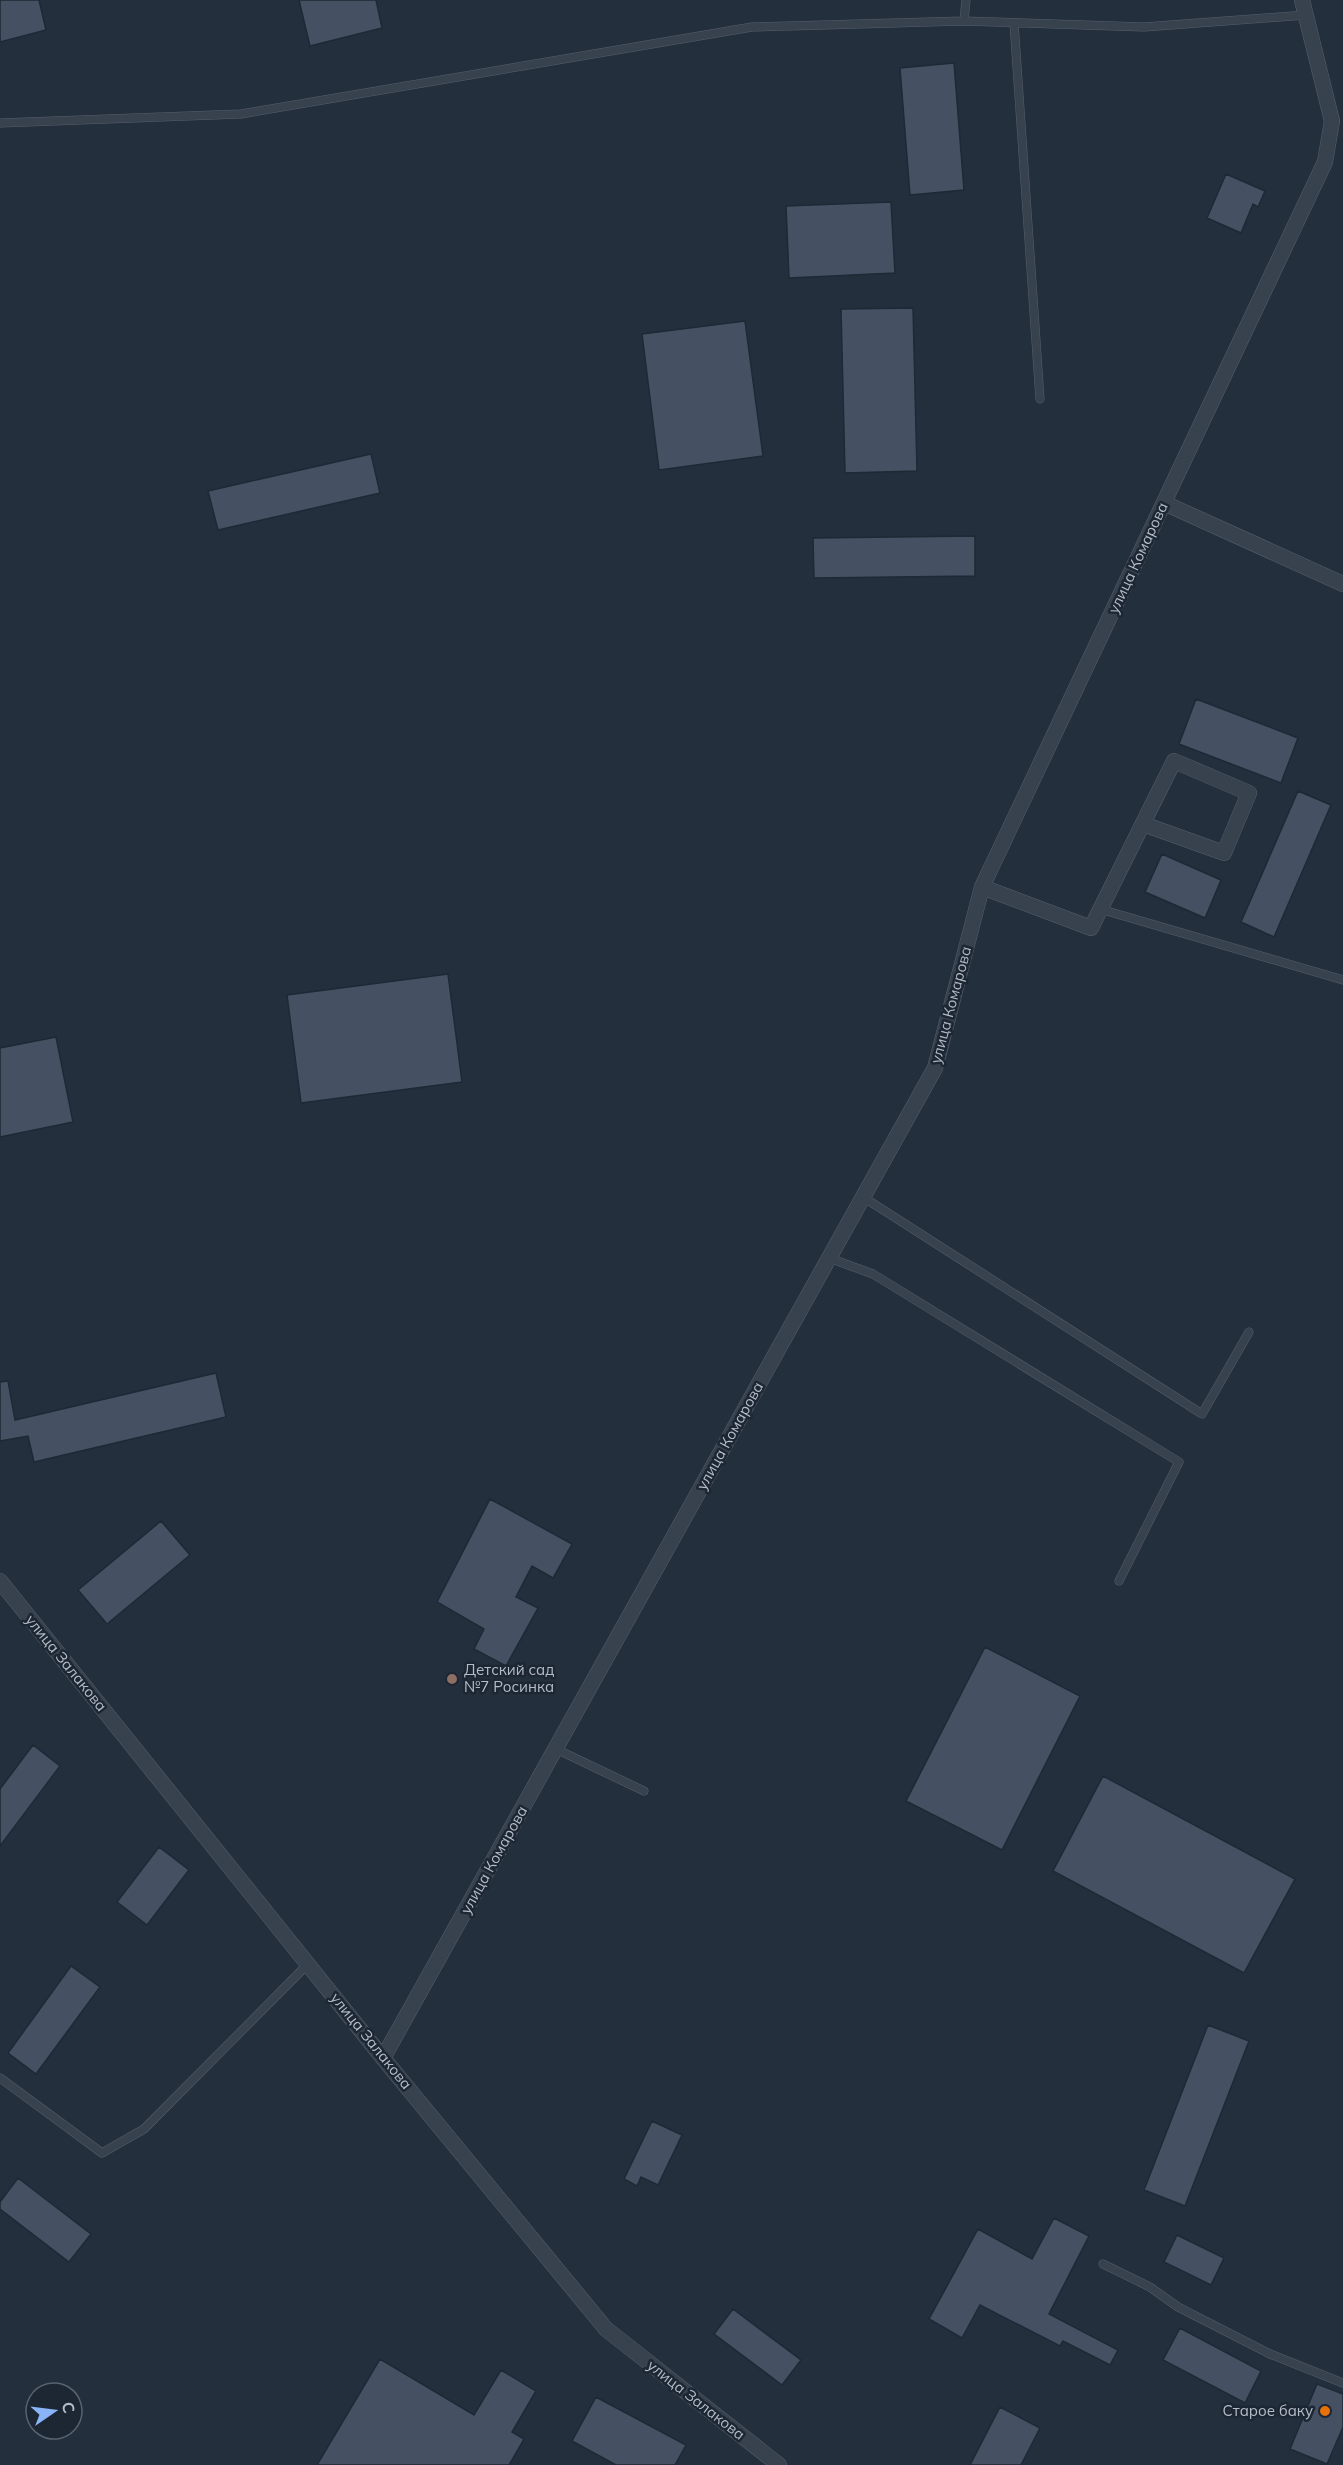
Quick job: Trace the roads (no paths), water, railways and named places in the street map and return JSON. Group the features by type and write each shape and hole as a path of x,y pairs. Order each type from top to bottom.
{"street":[{"name":"улица Комарова","path":"383,2058 934,1068 982,887 1326,162 1338,116 1304,8"},
{"path":"1164,503 1343,584"},
{"path":"982,887 1091,928 1174,761 1249,793 1224,853 1143,824"},
{"name":"улица Залакова","path":"0,1581 383,2058 606,2329 779,2465"}],"lane":[{"path":"964,21 966,0"},
{"path":"0,123 241,114 752,27 964,21 1144,27 1304,8"},
{"path":"1014,22 1040,399"},
{"path":"1100,909 1343,980"},
{"path":"863,1197 1202,1414 1249,1332"},
{"path":"829,1258 873,1274 1179,1462 1119,1581"},
{"path":"556,1749 644,1791"},
{"path":"0,2078 102,2153 144,2130 309,1963"},
{"path":"1103,2264 1150,2287 1178,2307 1270,2354 1343,2383"}],"place":[{"name":"Детский сад №7 Росинка","path":"452,1679"},
{"name":"Старое баку","path":"1325,2411"}]}
